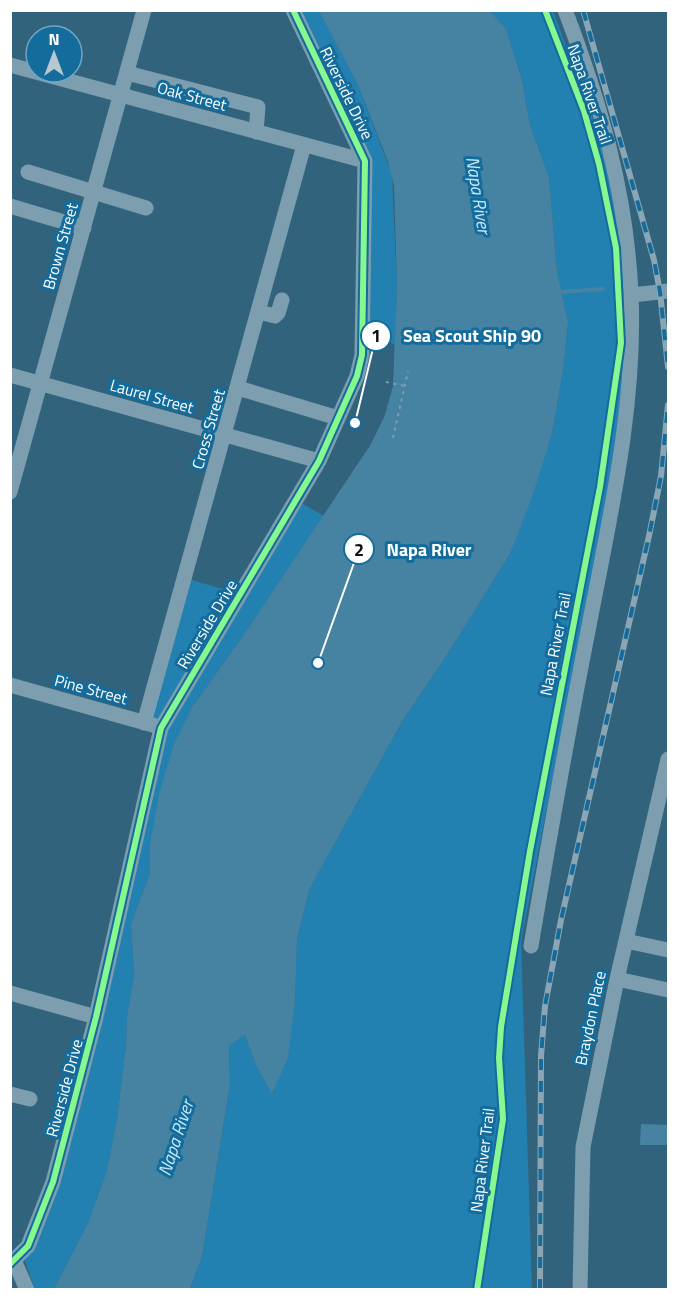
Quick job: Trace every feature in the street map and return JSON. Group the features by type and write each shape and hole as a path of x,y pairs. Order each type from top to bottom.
{"street":[{"name":"Brown Street","path":"10,492 144,10"},
{"name":"Riverside Drive","path":"12,1262 28,1246 53,1182 96,1017 161,728 319,461 357,376 362,355 365,161 292,10"},
{"path":"531,946 558,782 624,436 629,389 632,295 623,207 614,161 592,82 565,10"},
{"name":"Oak Street","path":"10,65 365,161"},
{"path":"127,73 258,107 256,132"},
{"name":"Cross Street","path":"144,723 304,145"},
{"path":"28,172 146,208"},
{"path":"10,206 84,228"},
{"path":"632,295 669,291"},
{"path":"259,312 275,316 282,300"},
{"name":"Laurel Street","path":"10,375 319,461"},
{"path":"238,388 338,418"},
{"name":"Pine Street","path":"10,686 161,728"},
{"name":"Braydon Place","path":"580,1290 583,1147 617,979 669,759"},
{"path":"626,941 669,950"},
{"path":"617,979 669,990"},
{"path":"10,993 96,1017"},
{"path":"10,1094 30,1099"},
{"path":"12,1262 27,1290"}],"path":[{"path":"393,438 408,371"},
{"path":"386,382 405,386"}],"shaded area":[{"path":"293,11 319,11 359,87 392,175 397,286 395,345 364,328 365,161"},
{"path":"490,11 553,11 595,125 611,180 624,269 627,354 613,465 521,942 532,1289 190,1290 202,1257 230,1084 229,1046 245,1035 256,1065 273,1094 295,1002 297,939 310,888 403,720 510,554 552,434 564,364 568,321 557,271 549,177 530,125 522,80 506,29"},
{"path":"296,500 324,516 193,706 187,719 150,845 150,873 131,924 134,975 127,1016 126,1046 117,1119 107,1170 88,1223 54,1289 35,1289 22,1253 53,1182 161,728 144,723 185,578 240,594"}],"water":[{"path":"319,11 490,11 506,29 522,80 530,125 549,177 557,271 568,321 564,364 552,434 532,497 510,554 403,720 310,888 297,939 295,1002 288,1057 272,1094 256,1065 245,1035 229,1046 230,1084 202,1257 190,1289 54,1289 88,1223 107,1170 117,1119 126,1046 127,1016 134,975 131,924 150,873 150,845 159,794 174,744 193,706 245,633 371,444 385,415 393,386 397,286 394,186 388,162 359,87"},
{"path":"641,1124 668,1125 668,1145 640,1145"}],"waterway":[{"path":"559,292 603,289"}],"railway":[{"path":"583,10 654,260 668,367"},
{"path":"540,1290 541,1056 545,1006 561,920 649,536 661,476 668,405"}],"cycle path":[{"path":"10,1264 28,1246 53,1182 96,1017 161,728 319,461 357,376 362,355 365,161 293,10"},
{"name":"Napa River Trail","path":"477,1290 503,1119 499,1058 501,1027 530,851 600,487 621,343 616,248 599,164 584,111 545,10"}],"place":[{"name":"Sea Scout Ship 90","path":"355,423"},
{"name":"Napa River","path":"318,663"}]}
